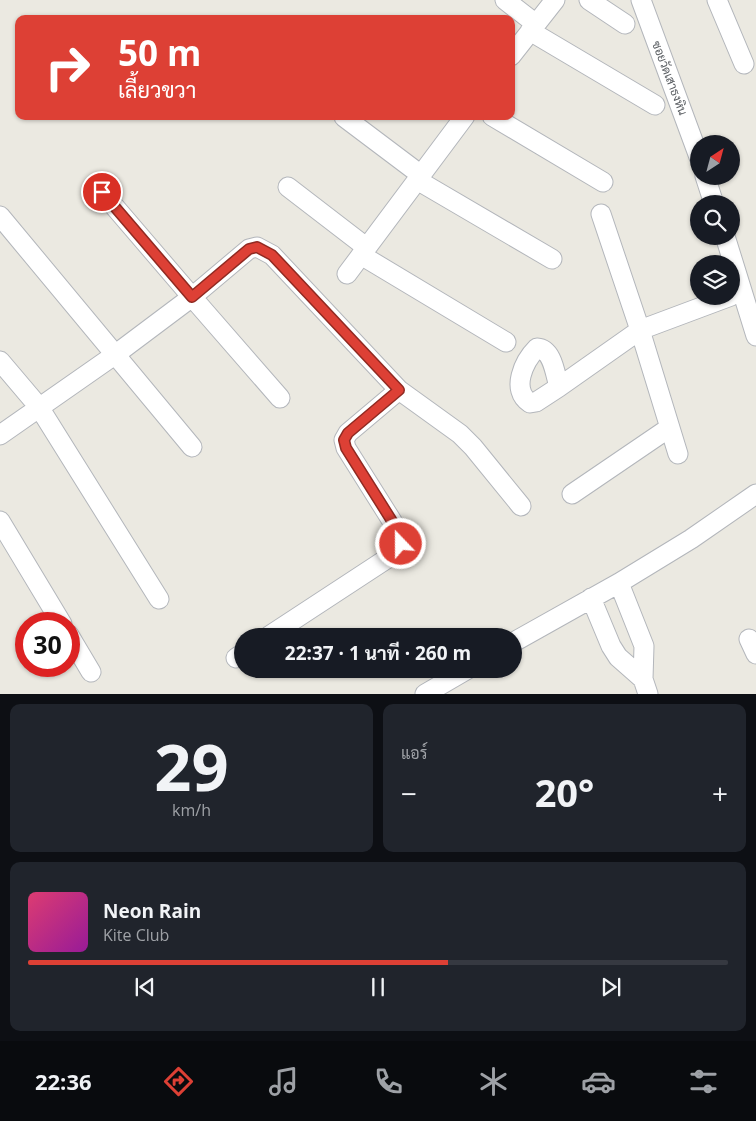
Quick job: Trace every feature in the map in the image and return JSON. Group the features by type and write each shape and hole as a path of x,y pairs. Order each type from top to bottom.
{"street":[{"path":"505,0 533,27 654,105"},
{"path":"515,51 555,0"},
{"path":"588,0 625,24"},
{"name":"ซอยวัดเสาธงหิน","path":"641,0 691,135"},
{"path":"717,0 744,64"},
{"path":"348,120 419,177 552,259"},
{"path":"347,274 462,120"},
{"path":"499,120 603,182"},
{"path":"288,187 364,251 506,342"},
{"path":"102,192 280,398"},
{"path":"601,214 640,330 678,454"},
{"path":"0,216 192,447"},
{"path":"0,435 116,354 192,297 249,249 257,247 272,255 399,390 460,434 473,447 521,506"},
{"path":"740,304 755,330"},
{"path":"559,387 640,330 708,305"},
{"path":"0,361 39,407 160,599"},
{"path":"282,628 388,558 401,544 402,537 346,448 344,440 348,433 399,390"},
{"path":"572,494 669,428"},
{"path":"522,637 619,583 691,539 756,494"},
{"path":"0,521 55,612"},
{"path":"619,583 644,646 645,686"},
{"path":"592,598 611,646 618,657 645,686"},
{"path":"80,654 91,672"},
{"path":"425,694 453,678"}],"route":[{"path":"102,192 192,297 249,249 257,247 272,255 399,390 348,433 344,440 346,448 402,537 401,544"}]}
